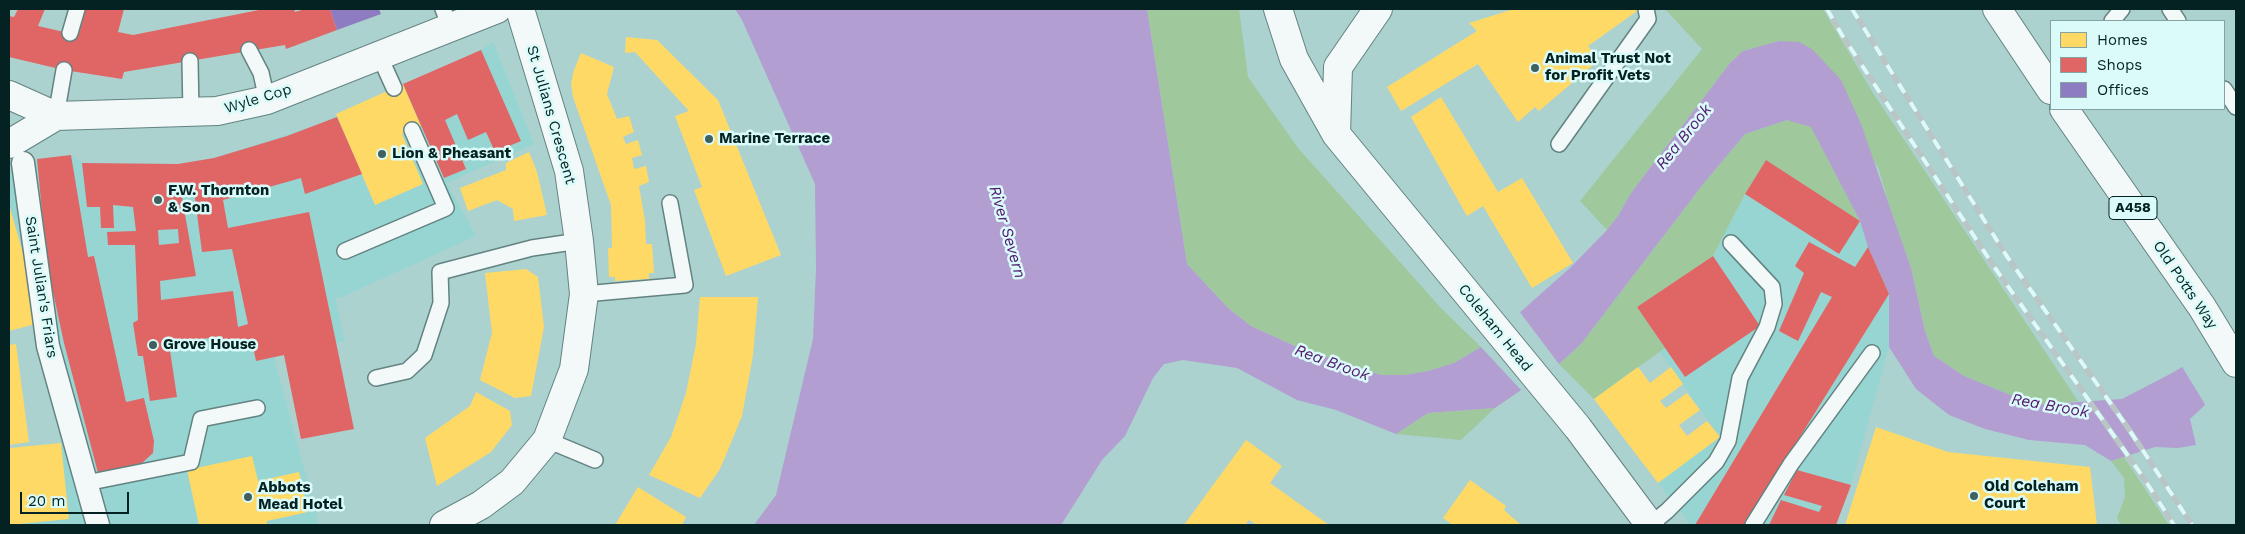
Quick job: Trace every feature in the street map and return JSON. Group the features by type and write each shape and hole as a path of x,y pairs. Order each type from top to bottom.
{"street":[{"name":"Wyle Cop","path":"9,95 56,116 217,111 266,100 379,55 446,18 497,9"},
{"name":"St Julians Crescent","path":"444,525 481,505 512,482 548,440 574,369 584,294 570,171 520,9"},
{"name":"Coleham Head","path":"1278,9 1294,59 1336,134 1578,428 1650,525"},
{"path":"1336,134 1338,67 1378,9"},
{"path":"1997,9 2050,88"},
{"name":"Old Potts Way","path":"2065,110 2202,307 2236,363"},
{"path":"16,154 56,116"},
{"name":"Saint Julian's Friars","path":"16,154 48,346 98,525"}],"lane":[{"path":"70,34 77,9"},
{"path":"1559,144 1648,19 1646,9"},
{"path":"2113,20 2122,9"},
{"path":"2170,9 2177,20"},
{"path":"249,50 261,73 266,100"},
{"path":"379,55 394,88"},
{"path":"190,61 191,112"},
{"path":"56,116 64,70"},
{"path":"2225,90 2236,107"},
{"path":"345,251 446,208 412,130"},
{"path":"584,294 685,285 670,203"},
{"path":"376,378 407,371 424,355 441,303 440,272 532,248 579,241"},
{"path":"1650,525 1667,511 1716,462 1728,441 1740,378 1767,327 1774,304 1772,287 1731,243"},
{"path":"1753,525 1791,464 1872,354"},
{"path":"86,483 191,462 201,419 257,408"},
{"path":"548,440 595,460"}],"shaded area":[{"path":"493,42 534,144 447,183 476,236 342,297 335,298 345,341 274,357 319,525 9,525 9,448 61,443 41,341 43,322 9,203 9,171 37,159 71,155 83,163 178,164 214,158 337,117 336,114 481,50"},
{"path":"1766,160 1860,221 1868,247 1889,294 1889,347 1851,485 1836,525 1690,525 1658,483 1720,437 1659,351 1665,348 1637,307 1713,256 1745,194"}],"green space":[{"path":"1147,9 1239,9 1248,77 1298,148 1441,308 1481,347 1454,363 1428,371 1405,375 1381,375 1297,347 1251,326 1228,308 1187,264"},
{"path":"1665,9 1823,9 1873,93 2078,401 2035,405 1964,376 1934,356 1925,331 1911,268 1878,167 1779,41 1743,51 1730,63 1631,193 1618,216 1607,230 1580,201 1702,49"},
{"path":"1787,120 1811,126 1860,221 1766,160 1745,194 1713,256 1637,307 1665,348 1594,399 1559,364 1581,344 1704,183 1745,134"},
{"path":"1495,408 1461,440 1396,434 1428,413"},
{"path":"2124,457 2169,525 2121,525 2117,518 2125,497 2124,478 2111,461"}],"water":[{"path":"735,9 1147,9 1187,264 1228,308 1251,326 1297,347 1381,375 1405,375 1428,371 1454,363 1481,347 1571,267 1607,230 1618,216 1631,193 1730,63 1743,51 1779,41 1799,42 1812,49 1841,80 1861,124 1911,268 1925,331 1934,356 1964,376 2035,405 2122,399 2172,373 2236,335 2236,376 2190,419 2196,445 2178,448 2155,447 2111,461 2085,445 2029,440 1985,429 1949,415 1916,389 1889,347 1889,294 1868,247 1860,221 1811,127 1787,120 1745,134 1704,183 1581,344 1559,364 1495,408 1428,413 1396,434 1336,410 1297,400 1237,368 1183,360 1164,364 1153,378 1125,436 1102,460 1061,525 754,525 776,495 813,339 816,268 815,184 742,20"}],"pier":[{"path":"1519,311 1559,364 1521,390 1479,345"},
{"path":"2236,333 2236,380 2206,406 2181,365"}],"building: Homes":[{"name":"Animal Trust Not for Profit Vets","path":"1514,9 1640,9 1588,46 1599,60 1539,111 1535,107 1518,122 1478,64 1401,111 1387,87 1477,31 1469,23"},
{"name":"Marine Terrace","path":"626,37 657,40 718,100 781,255 726,276 694,190 702,187 675,116 689,111 635,52 625,53"},
{"path":"581,53 614,67 607,94 617,119 629,116 634,132 623,137 626,144 638,140 642,155 632,158 634,169 646,166 649,182 639,186 645,221 646,244 652,244 654,273 649,273 649,279 615,281 615,277 609,277 608,248 612,248 611,205 573,97 571,83"},
{"name":"Lion & Pheasant","path":"403,84 421,126 402,134 423,184 375,205 336,114"},
{"path":"1441,97 1498,192 1522,178 1573,263 1532,288 1483,206 1467,216 1411,117"},
{"path":"529,152 537,172 547,215 514,221 513,209 497,200 468,211 460,188 506,170 506,163"},
{"path":"9,205 43,322 9,331"},
{"path":"526,269 538,277 544,327 531,396 515,398 480,380 492,333 485,273"},
{"path":"700,297 758,297 753,355 742,416 720,469 700,498 649,475 671,437 686,393 696,344"},
{"path":"16,344 29,442 9,445 9,345"},
{"path":"1638,367 1650,383 1671,367 1683,384 1660,401 1666,408 1687,393 1700,410 1679,425 1687,436 1707,421 1720,437 1658,483 1594,399"},
{"path":"476,392 510,411 512,425 491,452 437,486 425,438 470,406"},
{"name":"Old Coleham Court","path":"1876,427 1948,452 2090,467 2097,525 1845,525"},
{"path":"1246,440 1282,466 1270,483 1329,525 1257,525 1249,520 1245,525 1184,525"},
{"path":"61,443 69,519 9,525 9,448"},
{"name":"Abbots Mead Hotel","path":"252,456 258,481 299,472 308,512 267,521 267,525 199,525 187,470"},
{"path":"1470,480 1506,506 1504,510 1521,525 1453,525 1443,518"},
{"path":"638,487 686,517 682,525 615,525"}],"building: Shops":[{"path":"18,9 45,9 38,26 77,35 85,9 124,9 118,32 133,35 264,9 294,9 295,12 305,9 330,9 337,30 286,49 285,45 124,72 122,79 64,70 9,57 9,16 14,17"},
{"path":"481,50 521,141 495,152 486,132 468,140 457,114 445,120 466,169 444,178 403,84"},
{"path":"337,117 362,174 305,194 301,178 223,200 228,228 309,212 354,429 301,439 284,355 256,361 252,342 224,346 222,336 169,344 177,397 150,401 143,356 138,356 133,323 138,320 135,245 108,245 107,232 136,231 133,207 113,205 114,228 101,228 100,207 87,207 82,163 178,164 214,158 287,136","holes":["194,191 202,252 232,249 248,324 238,327 233,291 161,300 160,281 196,276 181,192","178,229 179,243 159,245 158,230"]},
{"path":"71,155 88,257 94,256 126,402 144,398 154,441 153,453 140,465 98,473 64,343 47,264 37,159"},
{"path":"1766,160 1860,221 1839,254 1745,194"},
{"path":"1809,242 1855,267 1868,247 1889,294 1745,525 1695,525 1832,297 1821,292 1798,341 1779,331 1804,273 1795,266"},
{"path":"1713,256 1760,326 1685,377 1637,307"},
{"path":"1797,470 1851,485 1836,525 1769,525 1781,500 1819,512 1822,506 1784,495"}],"building: Offices":[{"path":"330,9 379,9 381,14 337,30"}],"railway":[{"path":"1827,9 1842,35 1995,268 2141,474 2174,525"},
{"path":"1852,9 2006,255 2128,428 2192,525"}],"place":[{"name":"Animal Trust Not for Profit Vets","path":"1535,68"},
{"name":"Marine Terrace","path":"709,139"},
{"name":"Lion & Pheasant","path":"382,154"},
{"name":"F.W. Thornton & Son","path":"158,200"},
{"name":"Grove House","path":"153,345"},
{"name":"Old Coleham Court","path":"1974,496"},
{"name":"Abbots Mead Hotel","path":"248,497"}],"water label":[{"name":"Rea Brook","path":"1684,137"},
{"name":"River Severn","path":"1007,232"},
{"name":"Rea Brook","path":"1332,363"},
{"name":"Rea Brook","path":"2050,406"}]}
